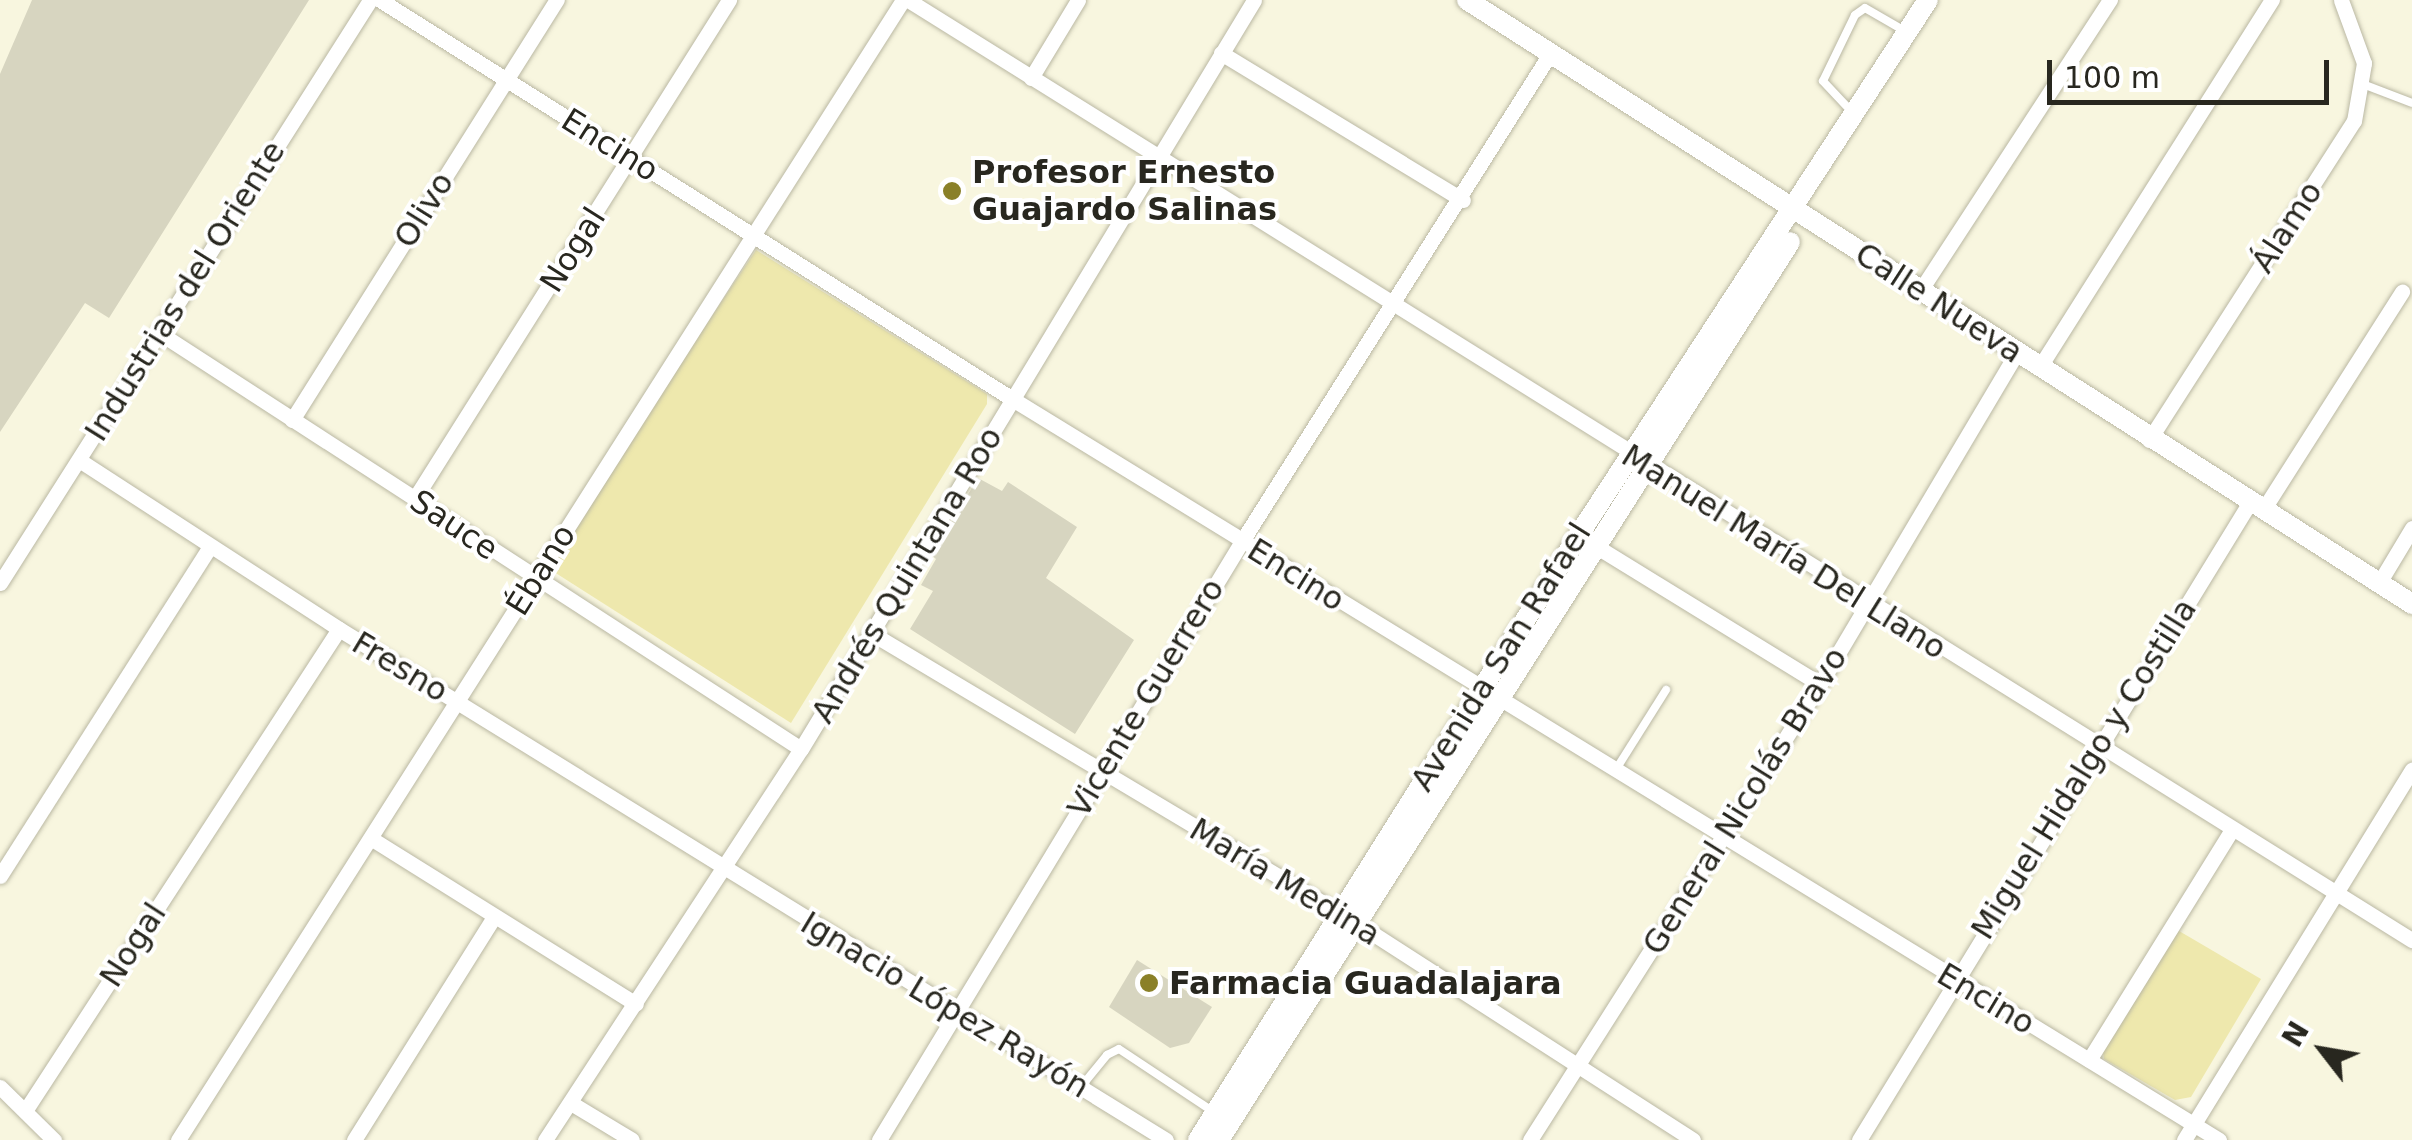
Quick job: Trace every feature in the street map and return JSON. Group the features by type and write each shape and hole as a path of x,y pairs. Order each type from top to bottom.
{"street":[{"name":"Industrias del Oriente","path":"0,583 370,0"},
{"name":"Encino","path":"380,0 1014,400 2219,1140"},
{"name":"Olivo","path":"292,420 556,0"},
{"name":"Nogal","path":"415,498 729,0"},
{"name":"Manuel María Del Llano","path":"906,0 1638,461 2412,940"},
{"name":"Ébano","path":"178,1140 460,704 534,580 906,0"},
{"path":"1030,78 1078,0"},
{"name":"Andrés Quintana Roo","path":"545,1140 801,749 1254,0"},
{"name":"Calle Nueva","path":"1466,0 1548,57 1800,212 2149,440 2412,604"},
{"name":"Avenida San Rafael","path":"1198,1140 1221,1125 1488,693 1800,212 1814,180 1928,0"},
{"path":"1920,291 2110,0"},
{"path":"2039,368 2272,0"},
{"path":"2341,0 2365,85"},
{"path":"1221,53 1463,200"},
{"name":"Vicente Guerrero","path":"880,1140 1242,541 1463,200 1548,57"},
{"name":"Álamo","path":"2149,440 2347,134 2365,85"},
{"name":"Miguel Hidalgo y Costilla","path":"1859,1140 2095,746 2402,292"},
{"name":"Sauce","path":"158,332 534,580 801,749"},
{"name":"General Nicolás Bravo","path":"1530,1140 1820,684 2016,354"},
{"name":"Fresno","path":"79,460 339,630 724,870"},
{"path":"2380,583 2412,528"},
{"path":"1586,540 1820,684"},
{"path":"0,876 210,546"},
{"name":"Nogal","path":"25,1111 339,630"},
{"name":"María Medina","path":"872,632 1348,918 1693,1140"},
{"path":"2184,1140 2412,768"},
{"path":"2089,1060 2232,830"},
{"path":"372,839 636,1004"},
{"name":"Ignacio López Rayón","path":"724,870 1166,1140"},
{"path":"354,1140 494,917"},
{"path":"0,1087 54,1140"},
{"path":"570,1104 632,1140"}],"lane":[{"path":"1856,114 1823,81 1856,15 1865,8 1907,33"},
{"path":"2365,85 2412,103"},
{"path":"1614,771 1666,690"},
{"path":"1080,1088 1106,1054 1119,1050 1221,1125"}],"shaded area":[{"path":"756,250 987,394 987,404 791,723 551,570 548,562"},
{"path":"2174,928 2261,979 2191,1097 2175,1100 2104,1059 2102,1045"}],"building":[{"path":"32,0 309,0 109,318 85,303 0,432 0,74"},
{"path":"978,478 1002,491 1008,482 1077,527 1046,578 1134,640 1075,734 910,629 933,591 921,585 936,559 931,555"},
{"name":"Farmacia Guadalajara","path":"1137,960 1212,1007 1189,1043 1170,1048 1109,1007"}],"place":[{"name":"Profesor Ernesto Guajardo Salinas","path":"952,191"},
{"name":"Farmacia Guadalajara","path":"1149,983"}]}
